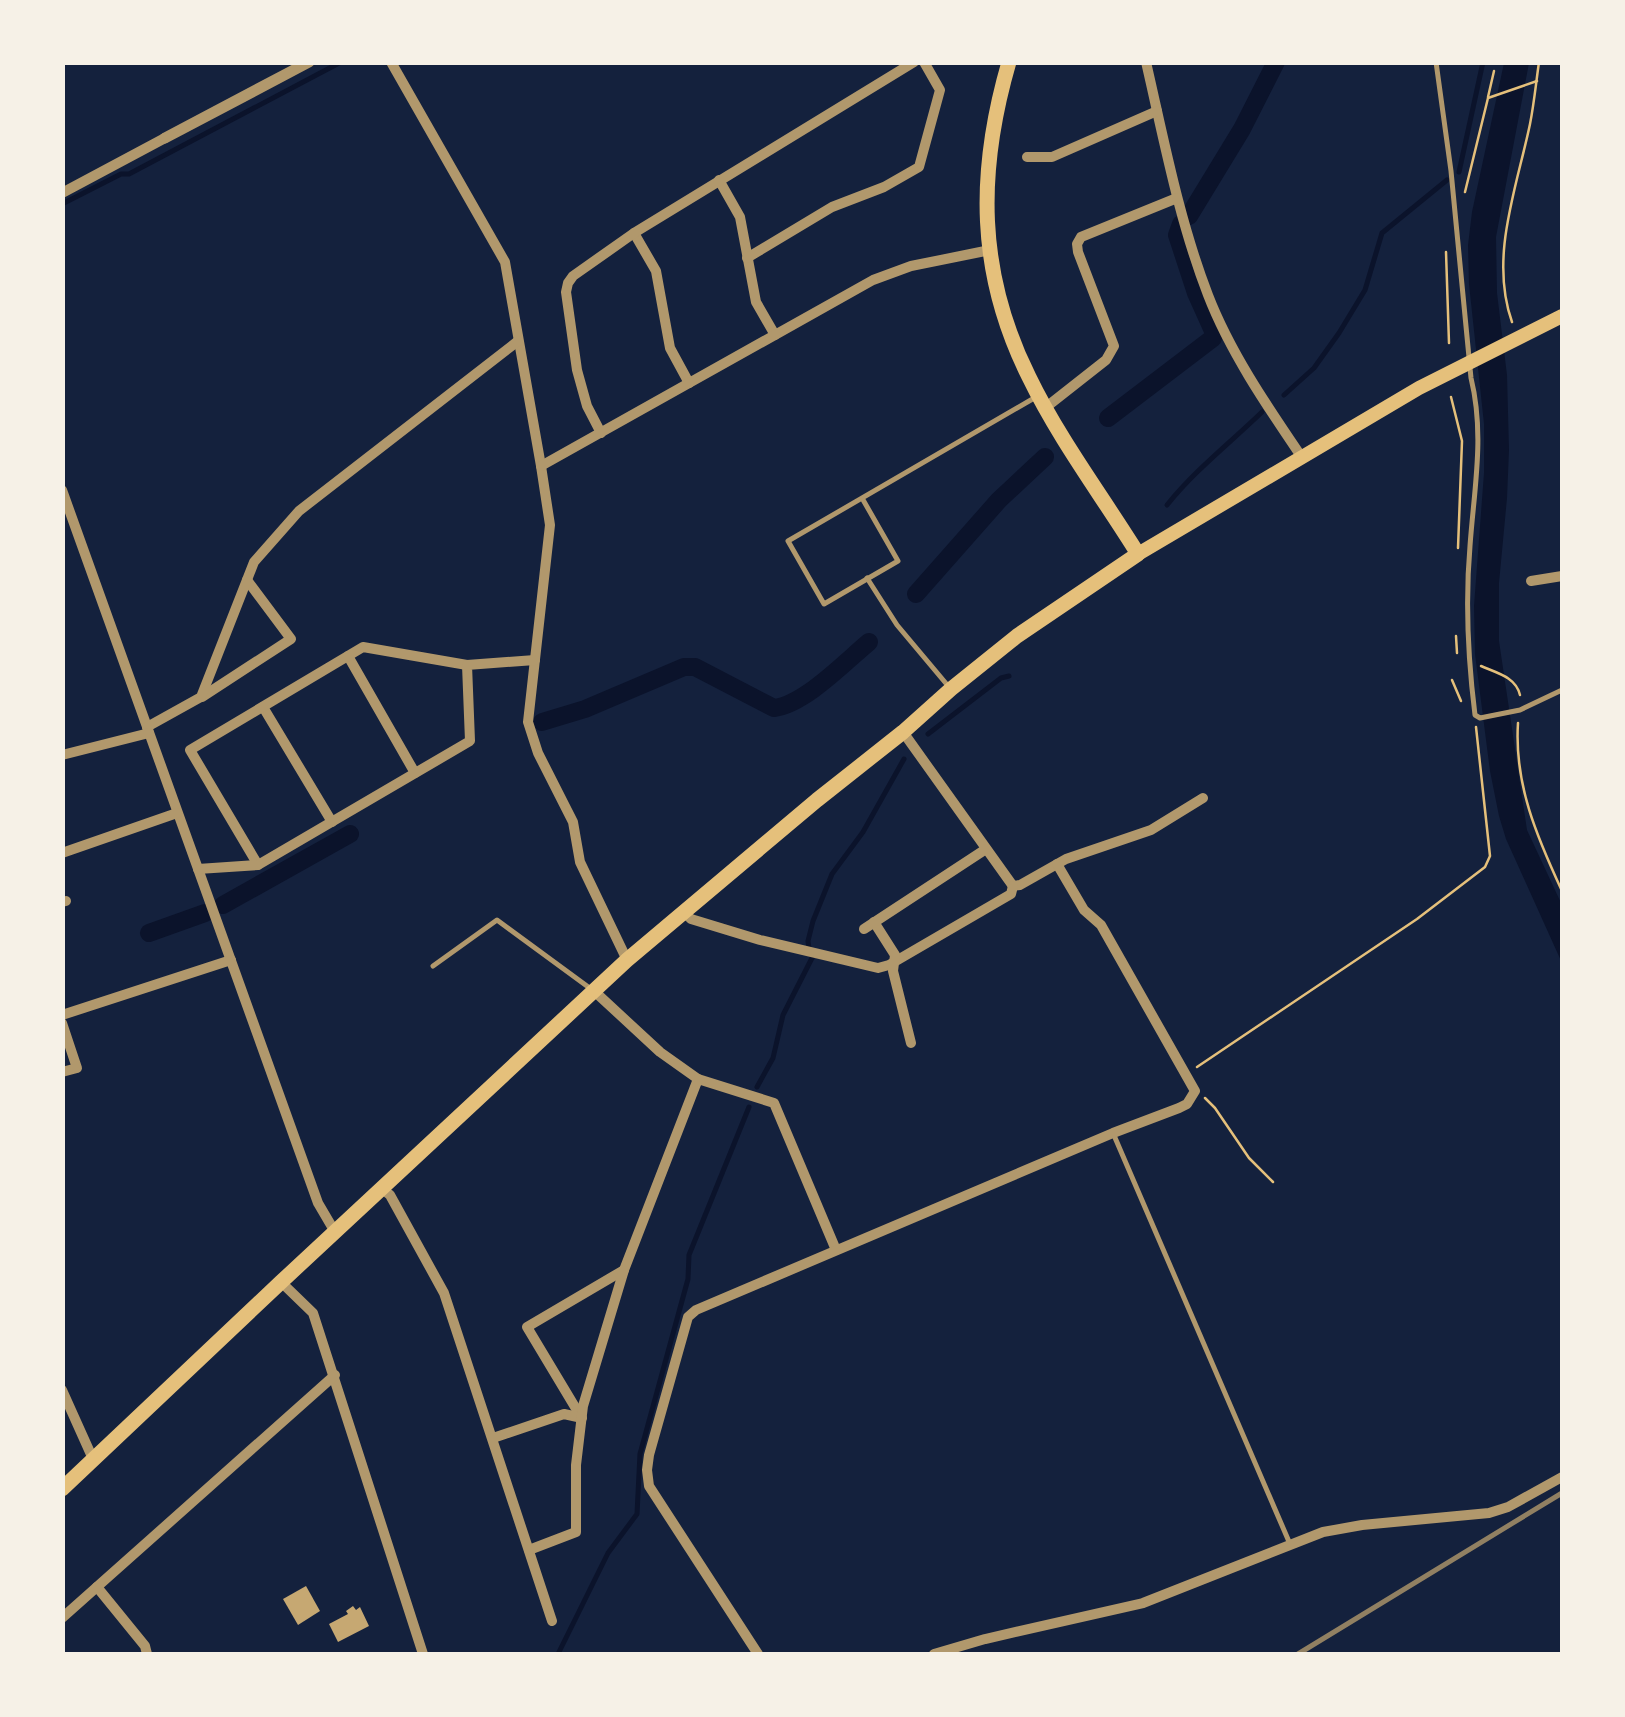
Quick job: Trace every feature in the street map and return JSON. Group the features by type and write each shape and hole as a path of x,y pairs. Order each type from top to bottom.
{"highway":[{"path":"62,1490 627,960 1017,636 1138,554 1042,402 1006,320 990,250 986,188 990,142 1008,62"}],"main road":[{"path":"1138,554 1418,388 1562,316"}],"street":[{"path":"62,193 309,62"},
{"path":"391,62 505,262 550,525 528,722 573,822 580,862 627,960"},
{"path":"601,433 587,406 578,370 566,292 568,283 634,233 914,62"},
{"path":"747,258 832,207 884,188 918,167 940,90 924,62"},
{"path":"1146,62 1177,198 1208,294 1268,408 1301,456"},
{"path":"1027,157 1052,158 1157,110"},
{"path":"719,180 740,216 756,302 775,335"},
{"path":"1042,402 1106,360 1114,346 1078,252 1081,237 1177,198"},
{"path":"634,233 656,270 670,348 689,383"},
{"path":"542,466 873,280 911,266 990,250"},
{"path":"201,697 254,562 298,511 518,341"},
{"path":"64,498 318,1203 335,1232"},
{"path":"1531,581 1562,576"},
{"path":"62,756 148,730 291,639 247,580"},
{"path":"258,865 190,750 363,648 466,665 535,660"},
{"path":"348,656 415,773"},
{"path":"198,869 258,865 470,741 466,665"},
{"path":"263,707 332,822"},
{"path":"684,912 691,920 760,940 878,968 1012,894 1013,886 904,732"},
{"path":"1013,886 1078,854 1150,830 1203,798"},
{"path":"62,853 177,813"},
{"path":"911,1044 893,971 895,954 869,925 986,849"},
{"path":"758,1654 651,1492 647,1479 648,1462 688,1317 696,1310 836,1250 1179,1108 1196,1091 1100,925 1084,910 1057,864"},
{"path":"62,1015 231,960"},
{"path":"593,990 646,1040 698,1078 774,1103 836,1250"},
{"path":"62,1023 76,1068 62,1072"},
{"path":"528,1550 576,1532 576,1465 582,1418 624,1270 698,1078"},
{"path":"381,1188 390,1195 444,1293 552,1621"},
{"path":"582,1418 527,1326 624,1270"},
{"path":"281,1282 314,1313 423,1654"},
{"path":"62,1618 335,1375"},
{"path":"62,1390 93,1460"},
{"path":"493,1438 564,1414 582,1418"},
{"path":"934,1654 1143,1604 1323,1532 1362,1524 1489,1513 1508,1507 1562,1477"},
{"path":"97,1587 145,1646 147,1654"}],"lane":[{"path":"1436,62 1477,403 1479,446 1467,636 1478,716 1516,714 1562,690"},
{"path":"862,498 898,560 824,604 788,541 862,498 1042,402"},
{"path":"867,578 897,625 951,689"},
{"path":"433,966 497,920 593,990"},
{"path":"1113,1133 1290,1545"}],"path":[{"path":"1513,323 1506,289 1506,224 1530,122 1539,62"},
{"path":"1465,200 1494,72"},
{"path":"1490,97 1536,81"},
{"path":"1446,253 1449,343"},
{"path":"1450,396 1460,427 1460,464"},
{"path":"1474,663 1513,680 1521,701"},
{"path":"1516,714 1527,805 1562,891"},
{"path":"1186,1074 1418,919 1485,866 1490,856 1478,716"},
{"path":"1196,1091 1215,1108 1249,1158 1273,1182"}],"water":[{"path":"1504,63 1529,63 1496,237 1509,450 1499,583 1499,641 1527,830 1562,905 1562,963 1499,816 1475,654 1484,424 1468,245"}],"building":[{"path":"306,1586 320,1611 298,1625 283,1599"},
{"path":"353,1606 356,1610 360,1607 369,1626 338,1642 329,1624 348,1614 346,1611"}],"waterway":[{"path":"62,204 121,174 129,174 341,62"},
{"path":"1189,216 1242,129 1276,62"},
{"path":"1459,172 1483,62"},
{"path":"1284,395 1314,368 1339,333 1365,290 1382,233 1447,180"},
{"path":"1108,418 1213,338 1177,235 1181,224"},
{"path":"1167,505 1262,412"},
{"path":"916,594 999,500 1045,457"},
{"path":"542,722 585,709 684,667 695,667 774,708 811,691 869,642"},
{"path":"928,734 1001,678 1009,676"},
{"path":"809,949 813,921 832,874 863,832 904,759"},
{"path":"223,905 350,834"},
{"path":"149,933 205,913"},
{"path":"757,1087 773,1058 783,1015 812,958"},
{"path":"558,1654 608,1553 637,1514 640,1454 688,1279 689,1255 749,1107"}],"railway":[{"path":"1298,1654 1562,1493"}]}
